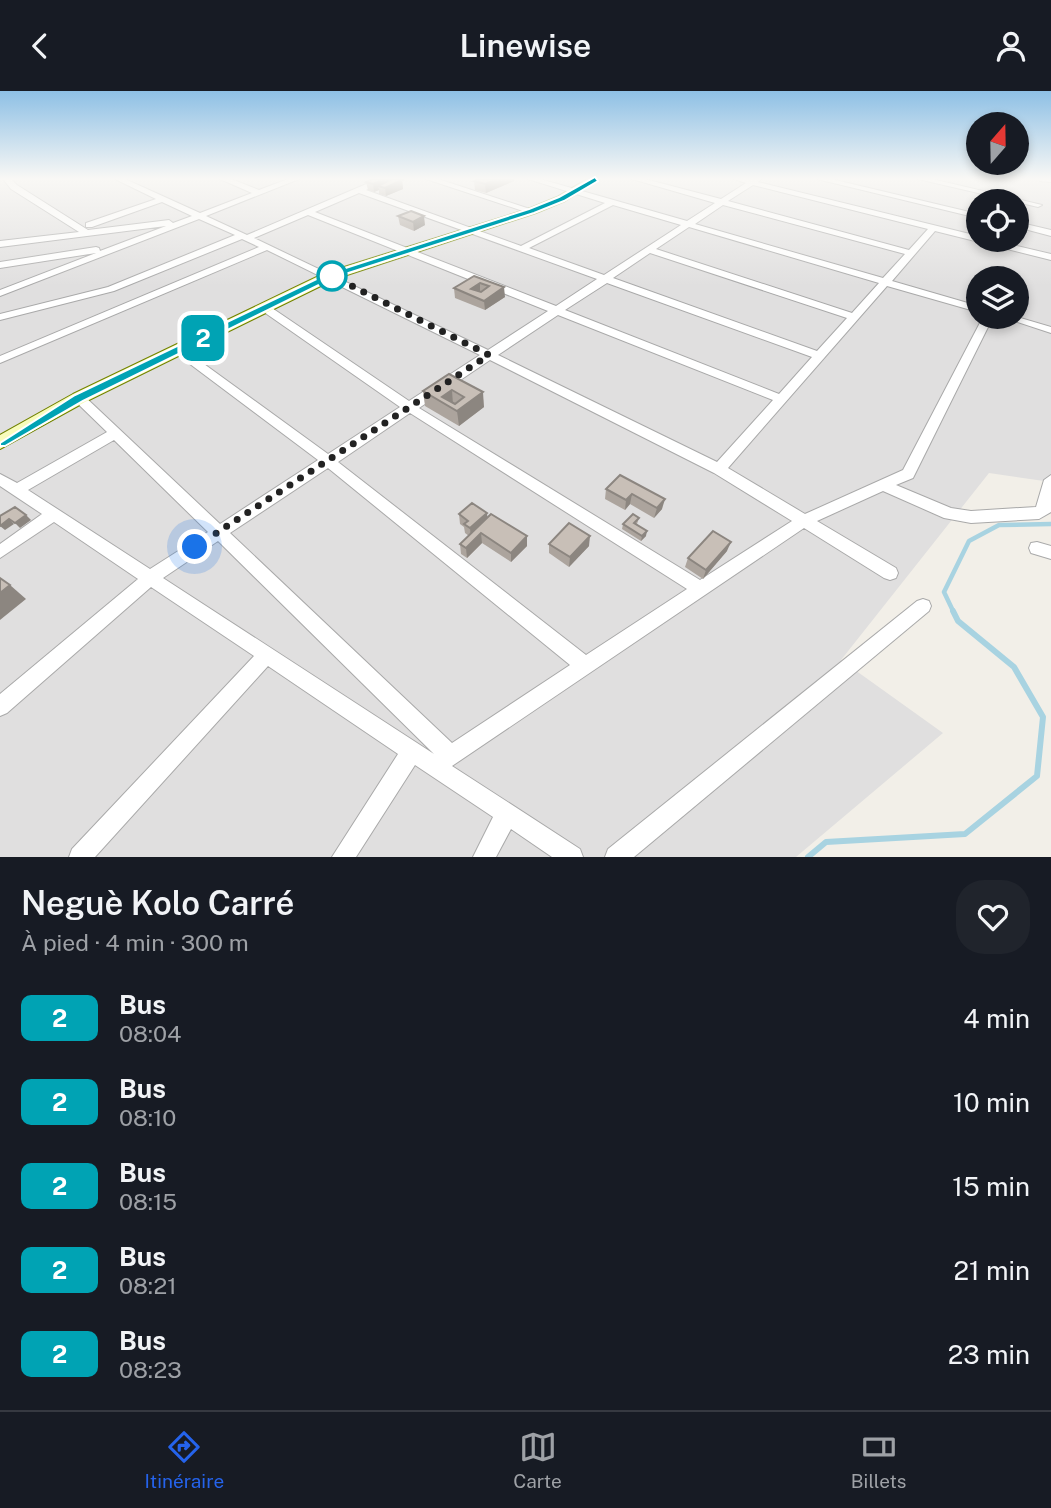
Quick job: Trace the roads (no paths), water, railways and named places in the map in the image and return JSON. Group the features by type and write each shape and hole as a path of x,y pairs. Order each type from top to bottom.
{"street":[{"path":"58,215 82,230"},
{"path":"82,230 122,215"},
{"path":"0,293 202,215"},
{"path":"0,317 111,289 300,215"},
{"path":"314,215 781,399"},
{"path":"429,215 820,356"},
{"path":"0,443 79,398 330,276 519,215"},
{"path":"523,248 588,215"},
{"path":"656,215 966,305"},
{"path":"0,706 150,578 702,215"},
{"path":"769,215 911,253"},
{"path":"883,215 966,236"},
{"path":"199,216 330,276 719,469 890,573"},
{"path":"0,244 82,230 186,221"},
{"path":"719,469 933,228"},
{"path":"1029,228 1051,233"},
{"path":"0,265 121,247"},
{"path":"0,360 267,247"},
{"path":"649,250 855,317"},
{"path":"1029,252 1051,257"},
{"path":"265,308 408,407 701,589"},
{"path":"1029,324 1051,330"},
{"path":"434,766 803,520 908,474 982,329"},
{"path":"178,350 328,460 586,666"},
{"path":"79,398 450,755"},
{"path":"16,490 116,433"},
{"path":"0,479 572,857"},
{"path":"883,485 949,514 971,517 1039,513 1045,509 1051,480"},
{"path":"0,552 54,515"},
{"path":"616,857 923,606"},
{"path":"80,857 267,655"},
{"path":"342,857 412,751"},
{"path":"484,857 507,814"}],"waterway":[{"path":"954,613 944,592 969,541 999,525 1051,524"},
{"path":"808,857 826,842 965,834 1037,776 1043,717 1014,667 958,621 954,613"}]}
